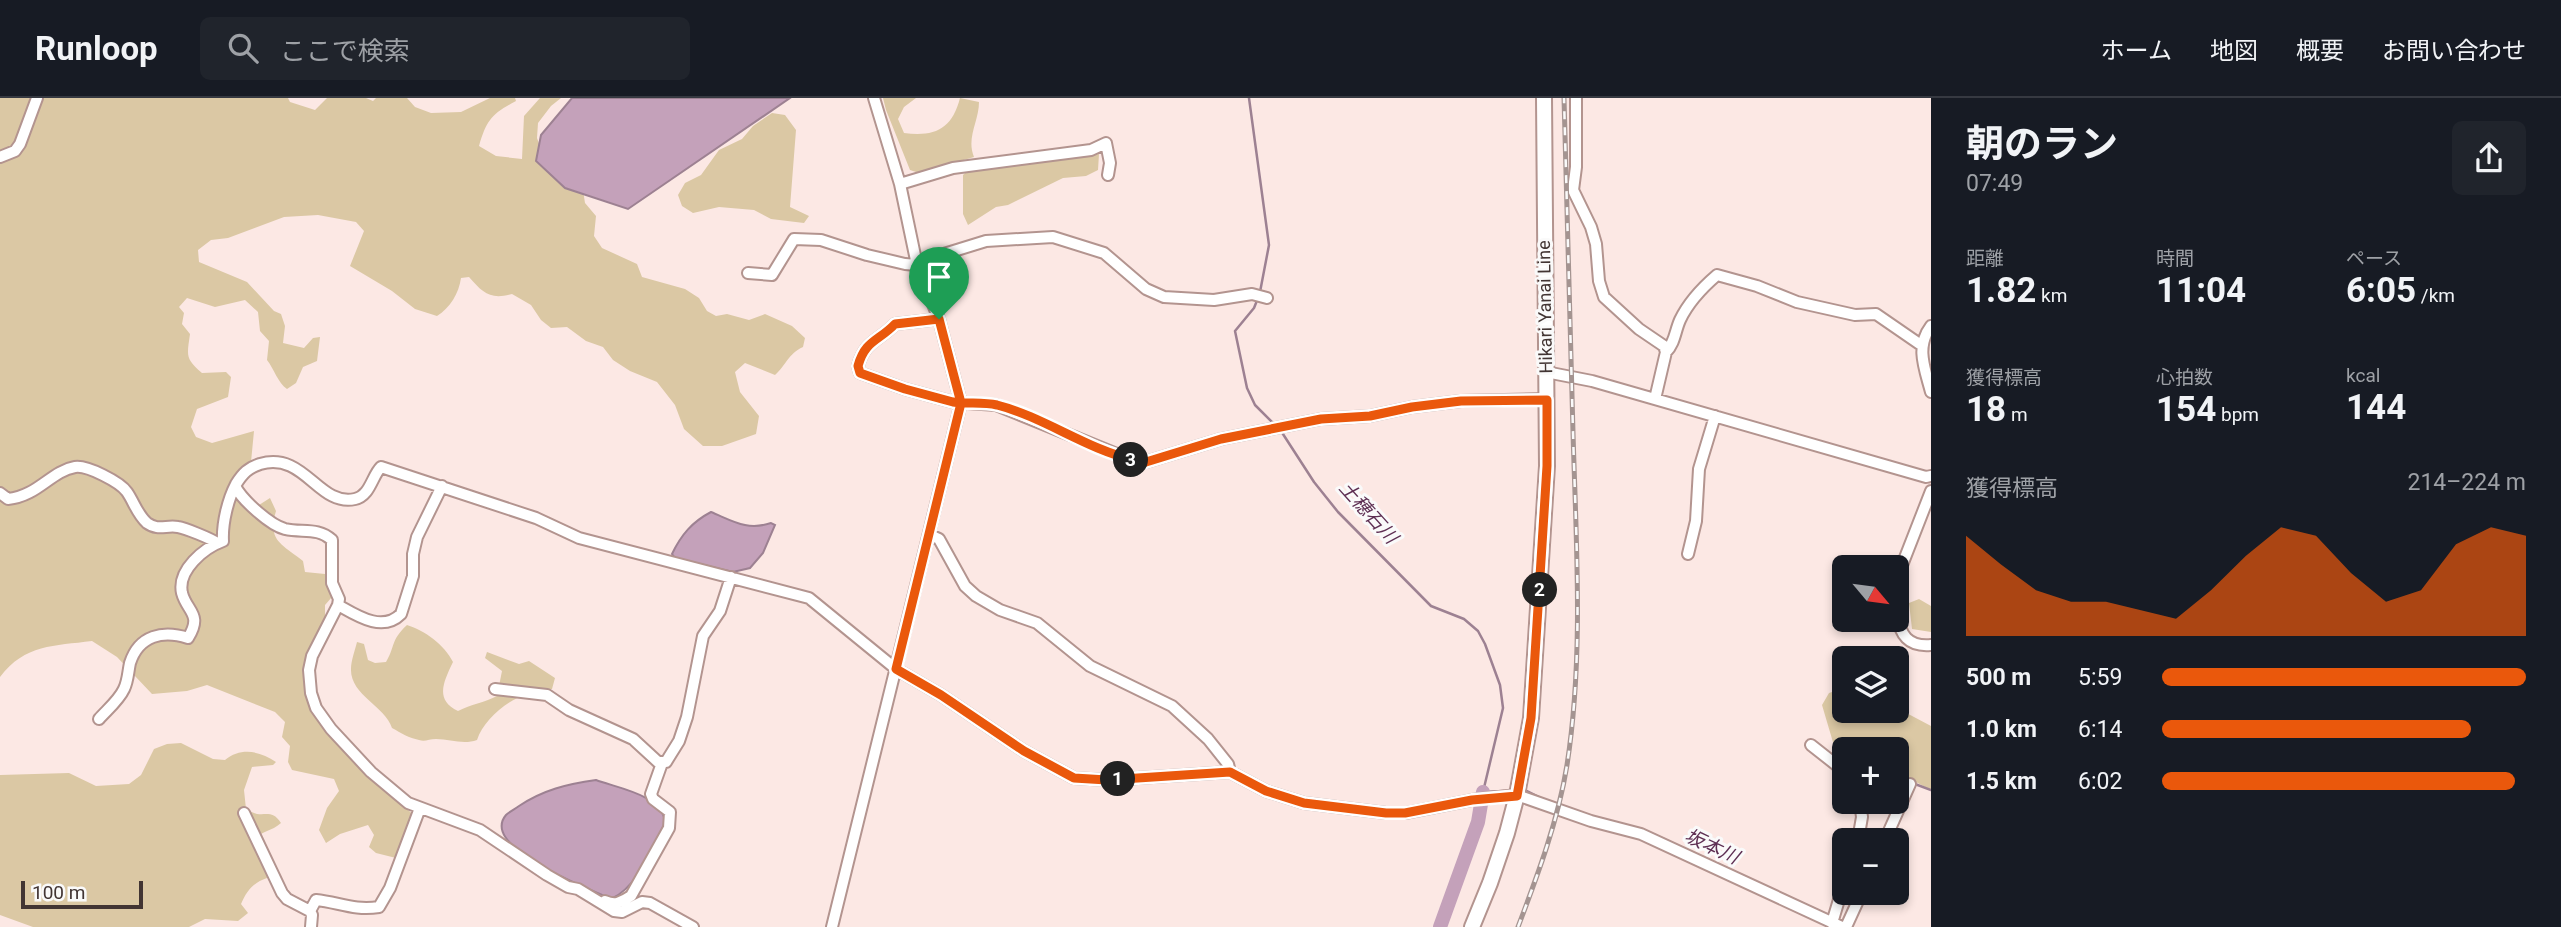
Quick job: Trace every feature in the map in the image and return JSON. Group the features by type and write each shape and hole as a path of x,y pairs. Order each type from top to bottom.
{"main road":[{"name":"Hikari Yanai Line","path":"1472,927 1490,883 1517,796 1531,718 1547,466 1544,98"}],"street":[{"path":"0,158 15,151 20,144 37,98"},
{"path":"832,927 961,403 939,319 917,265 900,184 874,98"},
{"path":"1576,98 1576,167 1573,190 1597,244 1599,281 1604,297 1639,329 1664,346 1666,352"},
{"path":"900,184 953,168 1091,150 1105,143 1111,163 1108,175"},
{"path":"748,273 772,275 794,239 821,240 867,255 917,265 986,241 1053,237 1104,253 1146,289 1164,297 1214,300 1247,295 1263,297"},
{"path":"1656,399 1666,352 1672,345 1685,311 1717,275 1757,286 1797,302 1855,315 1876,314 1921,345"},
{"path":"939,319 895,324 886,334 867,346 858,366 860,373 905,389 961,403 996,405 1124,458 1146,462 1221,439 1321,419 1370,416 1461,401 1547,400"},
{"path":"1931,326 1921,345 1931,392"},
{"path":"1546,372 1592,381 1931,477"},
{"path":"1688,554 1696,522 1699,469 1715,416"},
{"path":"99,719 123,691 131,659 147,639 172,633 188,638 194,620 191,607 183,597 181,584 190,565 207,548 223,541 228,503 243,473 250,467 276,462 302,472 334,498 356,499 363,496 381,467 547,522 579,538 809,598 896,669 941,695 1024,751 1074,778 1107,780 1230,772 1266,791 1304,803 1405,813 1472,800 1517,796 1591,821 1641,834 1840,926"},
{"path":"0,493 8,499 23,497 75,466 88,468 122,486 140,516 151,525 161,528 179,527 217,543"},
{"path":"235,486 247,503 281,528 315,531 332,540 332,583 339,599 312,656 309,680 311,693 316,708 331,729 370,772 408,803 480,830 547,875 568,887 578,889 614,911 622,912 642,902 650,903 693,927"},
{"path":"338,605 366,621 383,621 397,618 401,614 413,576 413,554 417,537 442,486"},
{"path":"1906,555 1931,491"},
{"path":"930,535 939,539 965,586 976,596 1000,610 1037,623 1090,666 1172,706 1213,745 1228,764 1230,772"},
{"path":"599,902 621,903 631,896 669,828 670,812 653,799 651,794 663,763 670,758 679,741 687,717 699,646 720,611 731,577"},
{"path":"1902,632 1910,643 1931,645"},
{"path":"495,689 547,695 569,710 633,739 650,757 663,763"},
{"path":"1811,744 1832,761"},
{"path":"1890,828 1910,784"},
{"path":"310,911 316,900 337,906 379,907 390,888 419,808"},
{"path":"244,813 282,893 313,915 311,927"},
{"path":"1840,926 1842,905"},
{"path":"1840,926 1853,905"}],"shaded area":[{"path":"0,98 288,98 290,102 315,110 327,98 366,98 373,101 376,98 407,98 415,107 431,113 461,112 490,98 515,98 516,101 492,118 479,146 496,156 522,159 524,116 540,98 561,98 538,123 537,138 546,163 582,184 585,203 596,216 594,236 602,248 637,264 642,277 685,289 699,298 707,311 716,316 727,314 749,320 765,314 792,326 805,338 803,347 791,356 775,375 745,363 735,372 740,392 759,416 756,434 722,446 703,446 684,429 675,405 657,382 630,371 613,360 603,347 586,341 567,327 551,328 541,320 531,305 512,294 488,294 469,277 461,278 453,300 437,316 415,309 392,291 350,266 364,231 356,222 318,215 284,217 228,238 211,240 198,250 199,262 247,282 274,311 281,314 285,326 283,343 304,348 313,338 320,337 317,361 303,367 296,383 287,389 267,360 269,341 260,331 258,312 245,300 215,307 187,298 179,307 184,313 182,324 190,334 190,360 202,373 226,372 231,377 228,397 197,409 191,427 196,437 212,443 254,431 251,462 232,482 251,502 259,505 270,498 276,511 273,529 278,541 303,561 305,572 325,574 332,597 325,605 325,621 303,669 312,708 413,815 396,858 376,853 369,847 374,835 368,825 340,834 326,843 319,830 327,808 339,791 334,779 292,770 288,762 290,746 282,737 285,722 275,712 207,685 187,691 152,694 117,657 92,641 30,652 0,677"},
{"path":"572,98 790,98 628,209 565,188 536,161 541,135"},
{"path":"883,98 916,98 904,107 898,119 904,133 915,134 941,129 957,109 960,98 979,102 971,143 974,157 919,173 910,170"},
{"path":"772,113 785,115 796,130 790,207 809,216 804,223 771,219 754,210 719,207 693,213 682,206 678,195 685,183 701,175 719,150 742,139 753,126"},
{"path":"1099,154 1098,170 1086,176 1063,178 1008,205 996,207 968,225 963,214 963,175 968,170"},
{"path":"711,512 747,525 775,525 763,553 750,568 733,572 675,558 672,554 688,530"},
{"path":"1919,599 1931,606 1931,632 1912,629 1909,603"},
{"path":"407,625 433,639 449,655 453,662 444,683 443,696 451,707 458,711 497,696 502,671 485,658 487,652 519,664 529,661 555,678 552,689 529,693 507,704 488,720 477,740 423,741 408,737 392,728 382,713 356,686 351,669 357,642 364,644 368,660 375,663 386,662 396,639"},
{"path":"1832,692 1832,723 1909,723 1909,714 1931,726 1931,790 1909,780 1909,737 1832,739 1822,705"},
{"path":"181,743 213,759 225,760 237,753 251,752 276,762 273,765 252,767 244,790 246,809 257,814 273,815 281,823 253,841 266,869 267,878 254,885 243,899 241,904 248,913 238,921 205,919 189,927 33,927 0,915 0,775 69,773 96,786 129,784 141,775 154,749"},
{"path":"596,780 648,799 663,813 665,823 637,876 629,886 611,899 562,877 522,854 508,841 502,828 506,815 537,796 565,786"}],"waterway":[{"name":"土穂石川","path":"1249,98 1269,245 1260,292"},
{"name":"土穂石川","path":"1258,298 1254,308 1235,331 1247,388 1255,405 1274,424"},
{"name":"土穂石川","path":"1281,431 1314,482 1338,512 1431,606 1464,619 1478,631 1500,685 1503,708 1483,792 1504,791"},
{"name":"坂本川","path":"1915,784 1931,790"},
{"name":"坂本川","path":"1527,791 1539,797"},
{"name":"土穂石川","path":"1440,927 1478,822 1483,792"},
{"name":"坂本川","path":"1655,835 1830,916"}],"railway":[{"path":"1518,927 1558,806 1567,765 1576,682 1577,557 1564,98"}],"route":[{"path":"939,319 895,324 886,334 867,346 858,366 860,373 953,402 961,403 967,404 996,405 1124,458 1146,462 1221,439 1321,419 1370,416 1461,401 1547,400 1547,466 1531,718 1517,796 1472,800 1405,813 1386,813 1304,803 1266,791 1230,772 1107,780 1074,778 1024,751 941,695 896,669 961,403 939,319"}]}
